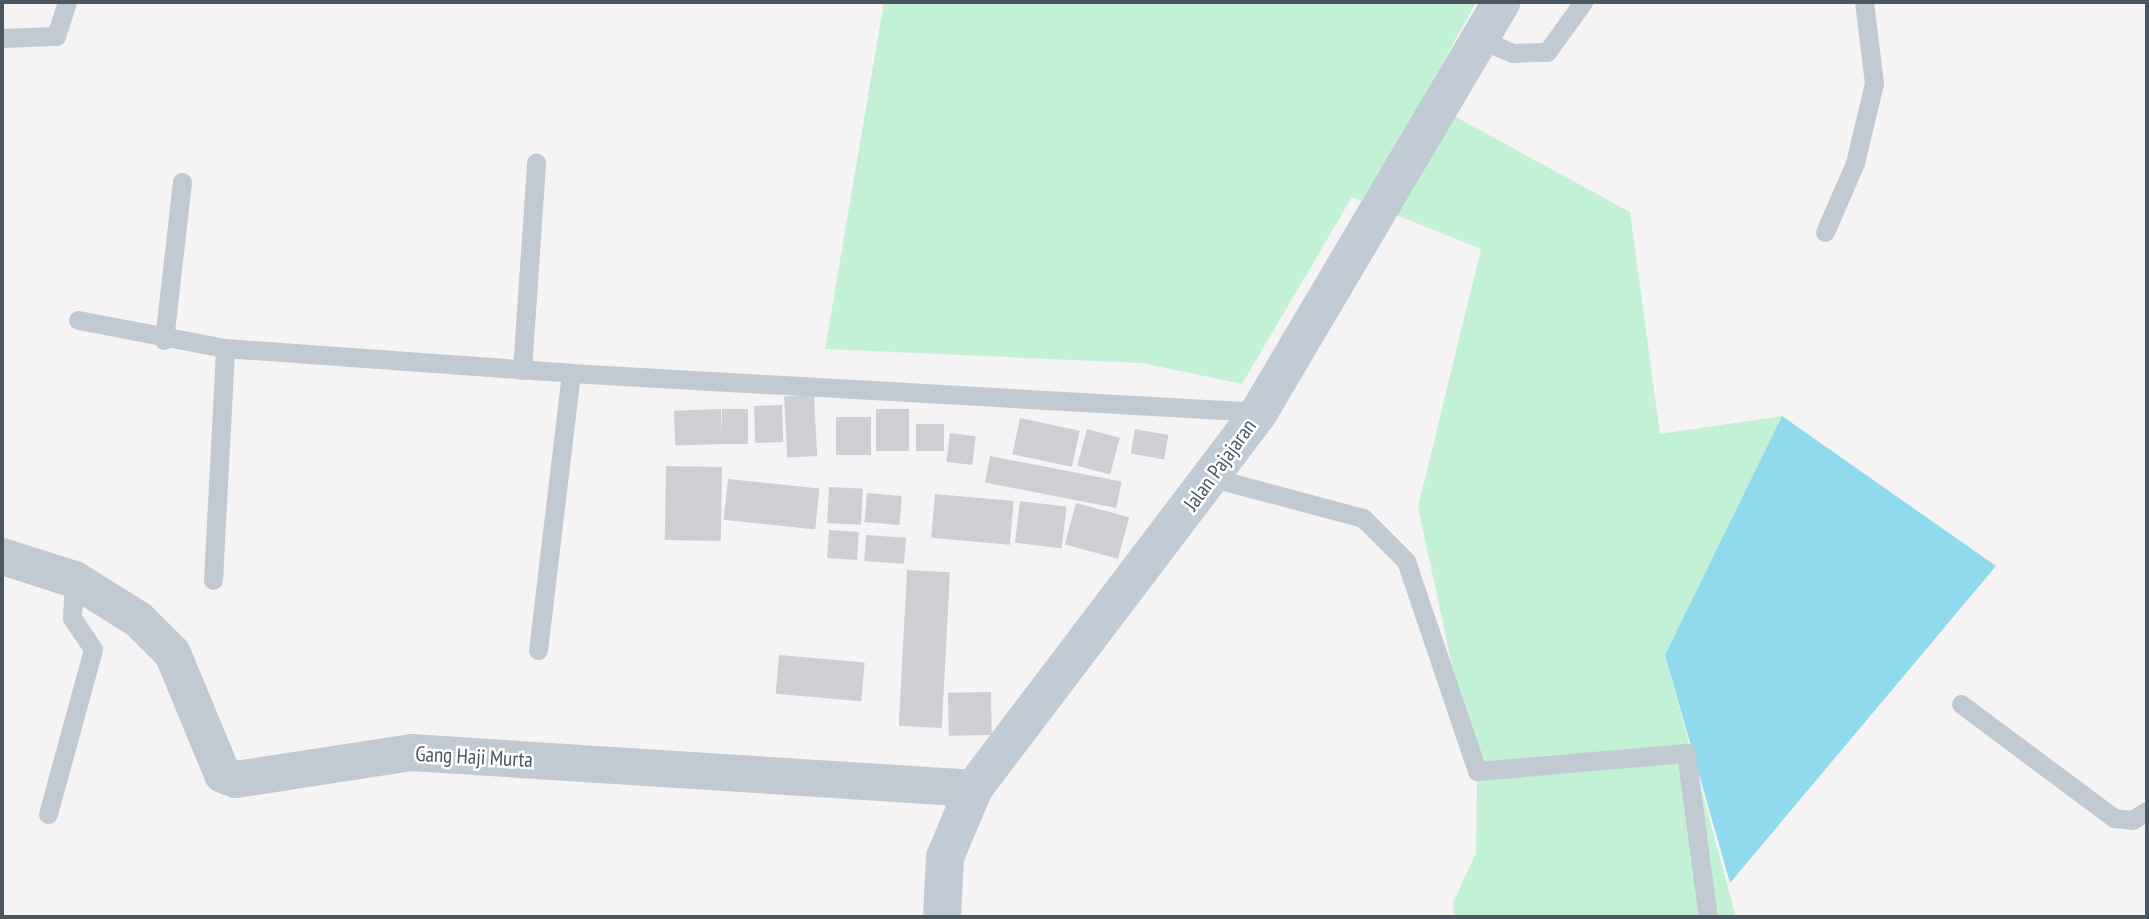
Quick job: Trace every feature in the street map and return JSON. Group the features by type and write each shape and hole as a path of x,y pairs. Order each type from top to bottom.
{"main road":[{"name":"Jalan Pajajaran","path":"942,917 945,857 974,788 1213,478 1259,412 1501,2"}],"street":[{"name":"Gang Haji Murta","path":"2,556 74,579 138,619 172,653 222,774 235,779 411,752 974,788"}],"lane":[{"path":"2,38 57,37 67,2"},
{"path":"1478,38 1531,57 1547,52 1583,2"},
{"path":"1825,232 1855,163 1874,83 1864,2"},
{"path":"522,370 536,162"},
{"path":"164,340 182,182"},
{"path":"78,320 164,340 225,348 522,370 1259,412"},
{"path":"212,580 225,348"},
{"path":"538,650 571,373"},
{"path":"1213,478 1363,518 1406,561 1478,771 1686,752 1708,917"},
{"path":"48,814 93,649 72,618 74,579"},
{"path":"1961,704 2114,818 2132,820 2147,811"}],"green space":[{"path":"884,2 1476,2 1423,99 1630,212 1660,434 1782,416 1665,655 1736,917 1454,917 1453,903 1476,853 1477,782 1418,507 1481,249 1352,197 1242,384 1142,363 825,349"}],"water":[{"path":"1782,416 1996,566 1730,883 1665,655"}],"building":[{"path":"814,395 817,456 787,457 784,397"},
{"path":"782,405 783,442 755,443 754,406"},
{"path":"721,409 722,444 675,446 674,411"},
{"path":"721,409 722,444 675,446 674,411"},
{"path":"876,409 909,409 909,451 876,451"},
{"path":"836,417 871,417 871,455 836,455"},
{"path":"1020,418 1080,431 1072,467 1012,454"},
{"path":"916,424 944,424 944,451 916,451"},
{"path":"1087,429 1120,438 1110,475 1077,466"},
{"path":"1135,429 1168,435 1164,460 1131,454"},
{"path":"950,433 976,436 972,465 946,462"},
{"path":"990,456 1122,482 1116,508 985,483"},
{"path":"666,466 722,467 721,541 665,540"},
{"path":"728,479 819,489 815,529 724,520"},
{"path":"829,487 863,489 861,525 827,523"},
{"path":"867,493 902,496 899,525 864,522"},
{"path":"935,494 1014,501 1010,545 931,538"},
{"path":"1020,501 1067,507 1062,548 1015,543"},
{"path":"1076,503 1129,517 1118,559 1065,545"},
{"path":"829,530 859,532 857,560 827,558"},
{"path":"866,535 906,538 904,564 864,561"},
{"path":"907,570 950,572 942,728 899,726"},
{"path":"779,655 865,662 861,701 776,694"},
{"path":"991,692 992,735 949,736 948,693"}]}
